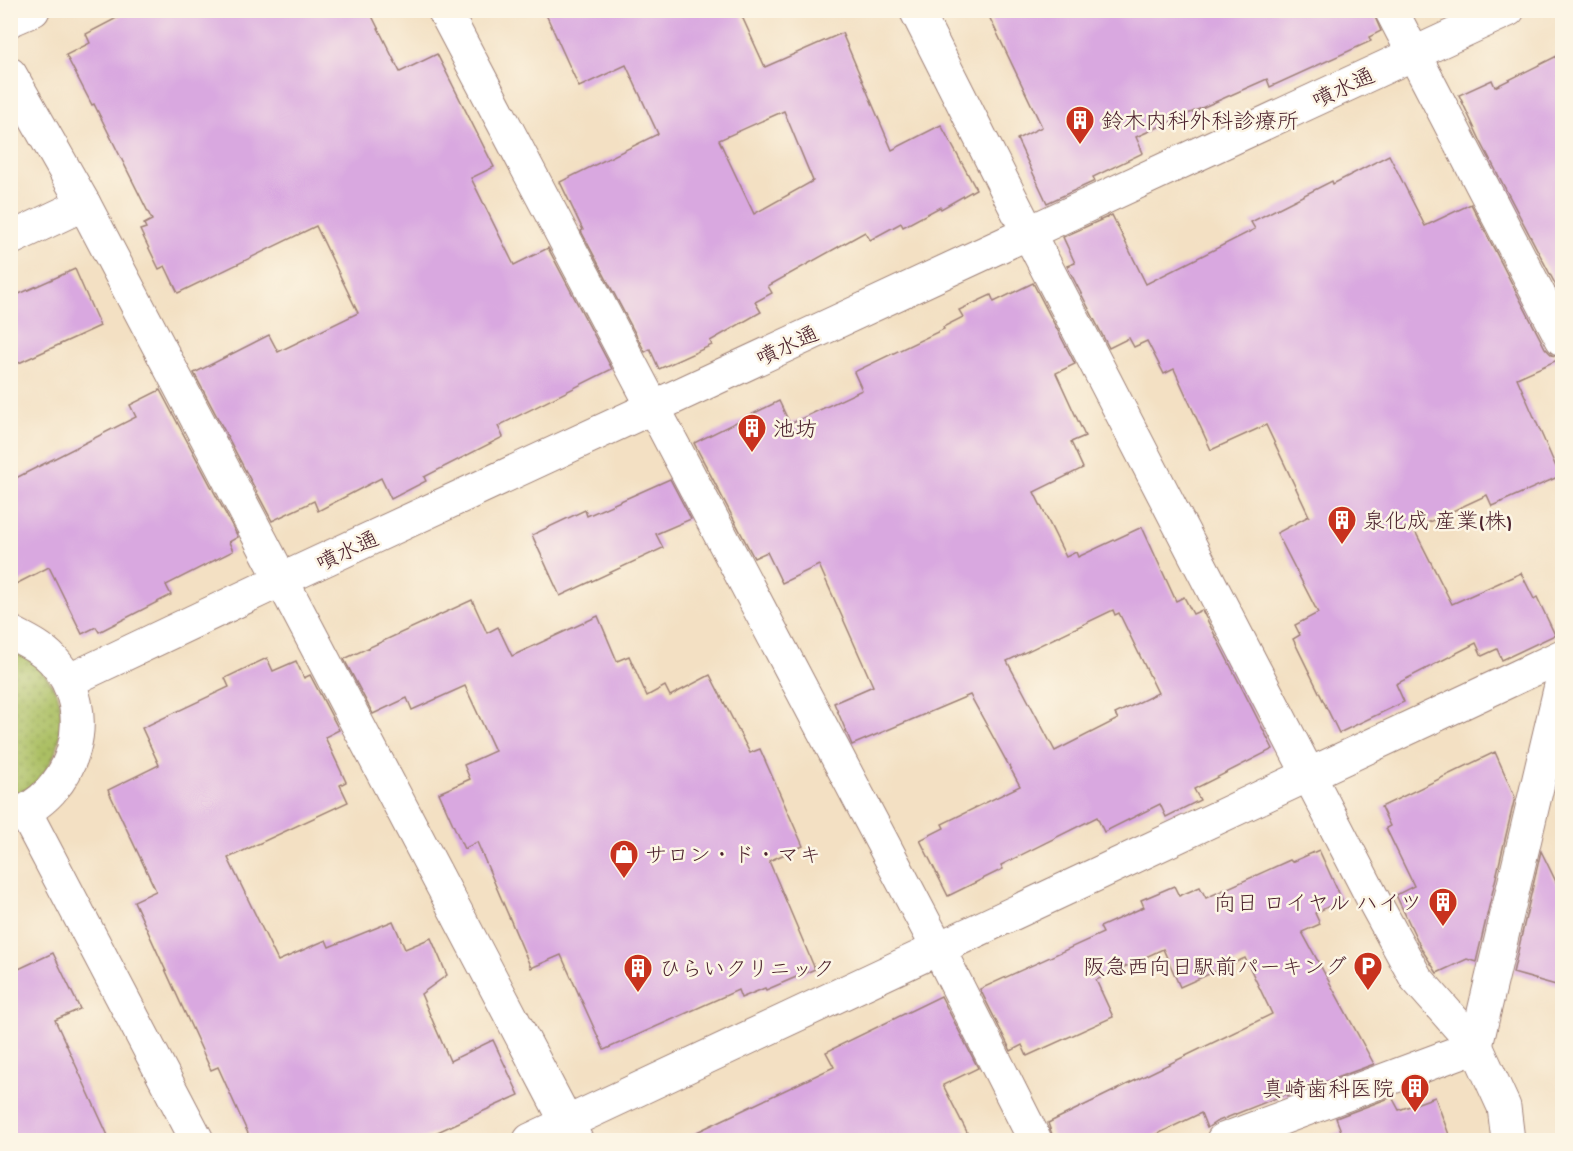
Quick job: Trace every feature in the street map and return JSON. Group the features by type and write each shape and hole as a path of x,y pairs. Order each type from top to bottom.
{"street":[{"path":"10,20 33,10"},
{"path":"444,10 939,950 1035,1140"},
{"path":"916,10 1029,234 1374,901 1416,978 1476,1046 1504,1107 1508,1140"},
{"path":"1391,10 1563,339"},
{"name":"噴水通","path":"68,681 1508,10"},
{"path":"10,74 84,204 572,1132"},
{"path":"10,239 84,204"},
{"path":"10,632 33,643 53,660 68,681 77,711 77,741 67,769 50,795 18,815 197,1140"},
{"path":"530,1140 572,1132 939,950 1563,657"},
{"path":"1476,1046 1563,681"},
{"path":"1223,1140 1476,1046"}],"green space":[{"path":"11,646 36,665 47,677 59,698 61,722 57,746 47,768 31,786 11,799"}],"building":[{"path":"132,10 369,10 400,72 437,54 494,167 471,178 514,265 548,248 612,369 498,426 503,437 424,477 426,481 391,499 381,478 318,511 314,501 272,521 194,373 269,335 278,352 358,313 316,226 178,293 165,266 159,269 140,230 146,228 144,224 152,220 94,104 92,105 66,55 90,43 86,34"},
{"path":"544,10 739,10 765,67 842,33 892,150 941,125 976,189 941,209 940,207 903,227 901,223 870,240 865,232 768,286 772,293 755,302 761,312 710,341 712,345 659,369 650,349 645,352 581,231 583,230 560,182 658,134 626,65 579,87","holes":["784,111 813,181 754,214 719,140"]},
{"path":"986,10 1372,10 1381,31 1369,37 1371,41 1270,87 1267,79 1136,137 1143,153 1093,177 1095,181 1047,203 1017,139 1042,127"},
{"path":"1563,53 1563,299 1459,95 1492,80 1495,87"},
{"path":"1389,155 1425,226 1471,204 1545,348 1552,355 1562,358 1517,378 1560,476 1492,506 1487,495 1414,529 1452,604 1521,573 1534,599 1537,597 1555,635 1502,660 1497,649 1482,656 1476,643 1396,684 1404,702 1339,733 1293,639 1300,635 1295,625 1318,613 1277,533 1309,516 1266,425 1211,450 1174,369 1164,374 1147,341 1134,347 1129,338 1109,348 1067,266 1075,263 1063,237 1112,215 1146,284 1255,229 1251,222"},
{"path":"75,269 100,326 10,367 10,298"},
{"path":"1033,283 1075,364 1056,373 1085,436 1071,442 1083,468 1034,492 1066,557 1076,552 1078,557 1142,527 1176,601 1184,597 1193,614 1202,610 1273,749 1194,789 1200,800 1166,817 1160,804 1104,832 1097,817 1001,865 1003,869 948,896 920,840 944,828 942,824 1020,786 970,695 852,745 834,703 873,686 819,565 782,583 767,552 754,558 694,443 779,401 790,424 862,390 854,372 944,329 943,327 963,317 959,310 991,295 994,302","holes":["1113,610 1115,615 1119,613 1158,693 1115,714 1118,719 1055,751 1007,661"]},
{"path":"160,390 238,537 229,542 233,551 166,585 171,595 99,632 96,627 82,634 49,567 10,587 10,481 136,417 130,405"},
{"path":"670,479 691,519 656,534 663,548 560,596 532,535 585,510 587,516"},
{"path":"472,600 487,633 498,627 512,656 598,616 617,661 629,656 647,696 665,686 670,696 710,675 750,753 760,749 803,846 769,861 815,969 741,998 738,990 604,1050 561,955 531,968 477,842 464,849 439,793 470,779 464,765 495,751 465,686 412,710 407,698 373,714 344,659"},
{"path":"267,658 273,671 296,661 304,678 310,675 339,730 325,737 346,782 340,785 348,802 228,858 278,961 326,940 329,947 393,921 405,949 431,938 447,975 421,994 450,1061 493,1040 519,1095 420,1140 251,1140 218,1067 211,1070 134,901 156,891 108,790 159,765 142,728 229,687 225,678"},
{"path":"1495,752 1515,797 1476,962 1467,959 1437,973 1422,950 1396,895 1414,886 1386,828 1390,826 1381,807"},
{"path":"1319,850 1342,900 1315,913 1320,924 1302,932 1374,1064 1287,1096 1286,1094 1216,1122 1207,1128 1201,1113 1145,1140 1054,1140 1048,1123 1272,1014 1245,958 1180,987 1163,949 1096,980 1113,1017 1027,1056 1022,1045 1011,1051 980,989 1103,933 1100,927 1144,907 1141,900 1174,886 1179,896 1200,887 1206,898 1290,860 1292,862"},
{"path":"1541,851 1563,896 1563,987 1513,973"},
{"path":"53,953 80,1009 55,1020 110,1140 10,1140 10,973"},
{"path":"941,996 978,1068 943,1085 971,1140 680,1140 834,1067 826,1052"},
{"name":"真崎歯科医院","path":"1392,1097 1399,1110 1435,1097 1451,1140 1328,1140 1328,1136 1341,1131 1336,1118"}],"place":[{"name":"鈴木内科外科診療所","path":"1080,146"},
{"name":"池坊","path":"752,454"},
{"name":"泉化成 産業(株)","path":"1342,546"},
{"name":"サロン・ド・マキ","path":"624,880"},
{"name":"向日 ロイヤル ハイツ","path":"1443,928"},
{"name":"阪急西向日駅前パーキング","path":"1368,992"},
{"name":"ひらいクリニック","path":"638,994"},
{"name":"真崎歯科医院","path":"1415,1114"}]}
